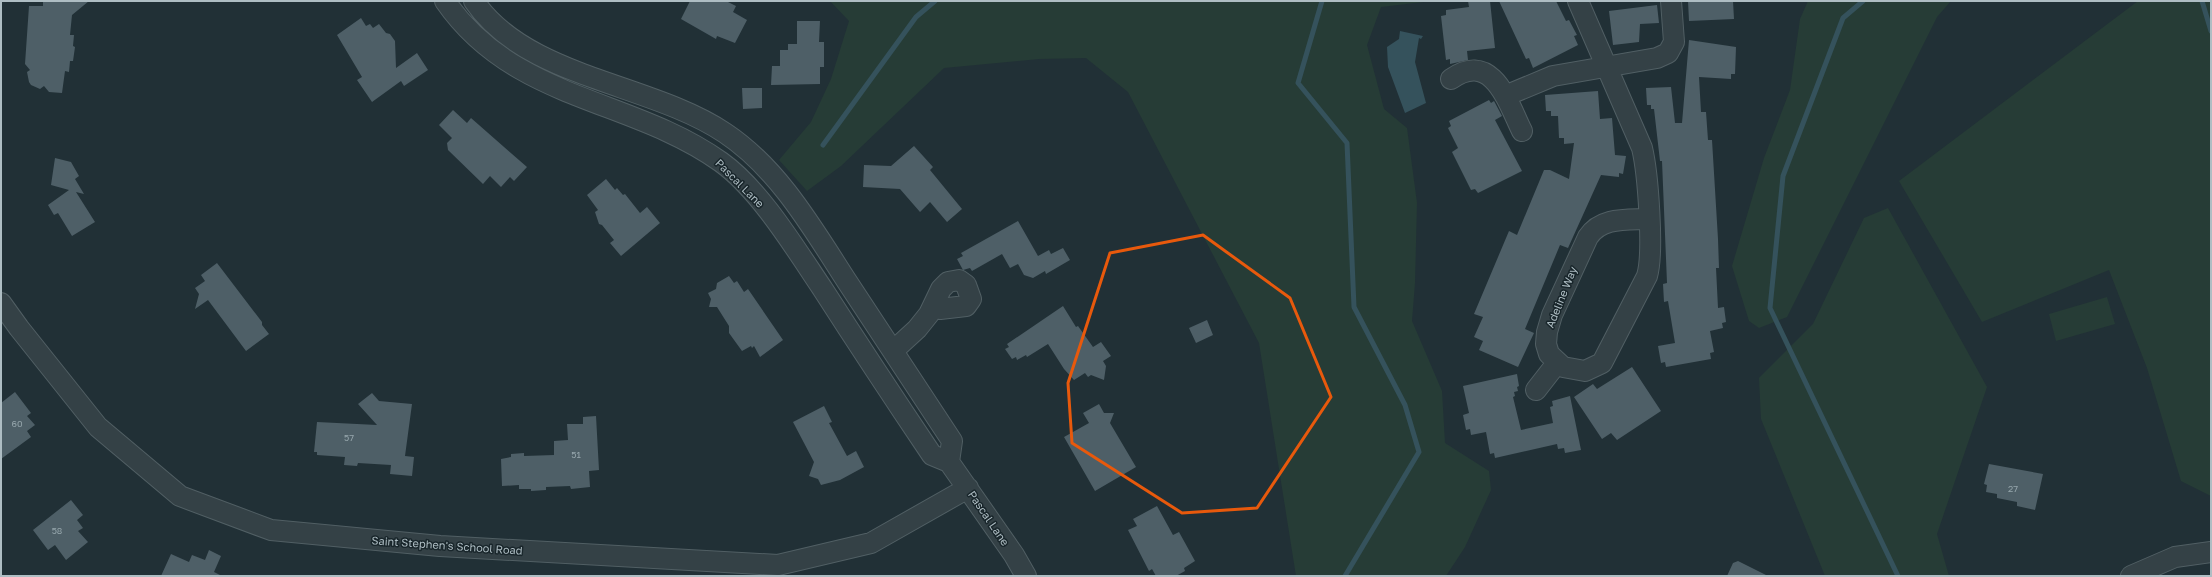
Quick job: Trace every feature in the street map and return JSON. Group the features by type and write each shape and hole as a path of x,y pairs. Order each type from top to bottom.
{"street":[{"path":"474,1 484,16 514,40 548,59 687,113 725,133 757,160 792,197 952,441 949,462"},
{"path":"1536,390 1557,363 1570,370 1585,371 1597,367 1605,358 1647,276 1650,262 1642,148 1578,1"},
{"path":"1505,96 1546,78 1657,58 1668,53 1674,42 1671,1"},
{"name":"Pascal Lane","path":"448,2 478,39 519,70 598,104 659,127 694,145 723,163 748,187 779,224 932,455 949,462 1026,576"},
{"path":"1451,79 1466,72 1482,73 1494,78 1505,96 1522,131"},
{"path":"598,104 610,83"},
{"name":"Adeline Way","path":"1557,363 1547,349 1547,332 1552,315 1593,229 1604,223 1648,219"},
{"name":"Saint Stephen's School Road","path":"1,303 19,328 98,427 180,496 271,530 440,546 778,565 871,543 968,488"},
{"path":"892,351 917,330 933,306"},
{"path":"2131,576 2175,557 2211,552"}],"highlighted area":[{"path":"1203,235 1290,298 1331,397 1257,508 1182,513 1072,443 1068,383 1110,253"}],"green space":[{"path":"830,1 1432,1 1381,7 1367,45 1384,109 1407,128 1417,203 1415,283 1412,321 1442,391 1445,443 1489,471 1491,490 1465,547 1446,576 1296,576 1259,343 1128,92 1086,58 1039,59 944,68 841,166 807,191 779,160 811,122 831,79 849,21"},
{"path":"1808,1 1951,1 1937,17 1787,317 1759,328 1749,321 1732,266 1764,158 1790,90 1800,19"},
{"path":"2138,1 2211,1 2211,496 2181,481 2147,368 2109,270 1982,322 1899,181"},
{"path":"1888,208 1987,387 1937,534 1949,576 1825,576 1761,419 1759,378 1813,324 1864,218"},
{"path":"2107,297 2115,324 2056,341 2049,314"}],"water":[{"path":"1400,31 1423,36 1421,39 1419,38 1415,62 1426,103 1405,113 1388,67 1387,47 1399,39"}],"building":[{"path":"43,1 89,1 72,15 70,35 74,35 73,46 75,47 73,61 70,61 69,72 65,71 62,93 49,92 44,86 40,89 31,85 27,72 30,70 25,64 29,6 43,6"},
{"path":"690,1 726,1 736,6 733,12 747,20 735,43 717,36 716,39 681,19"},
{"path":"1468,1 1490,1 1495,48 1467,51 1468,60 1450,64 1450,59 1446,60 1441,16 1446,15 1446,10 1469,7"},
{"path":"1499,1 1556,1 1566,21 1569,20 1577,35 1574,36 1578,45 1533,68 1529,58 1526,59"},
{"path":"1688,1 1733,1 1734,19 1689,21"},
{"path":"1657,5 1659,23 1640,24 1639,42 1613,45 1609,11"},
{"path":"361,18 366,26 370,24 373,28 379,24 395,41 396,68 417,53 428,70 404,86 401,81 372,102 357,80 362,77 337,35"},
{"path":"797,21 820,21 819,42 824,42 824,67 820,67 820,84 771,85 772,66 780,66 780,50 788,50 788,44 797,44"},
{"path":"1689,40 1736,47 1735,74 1731,74 1731,79 1699,77 1701,112 1706,112 1708,140 1712,140 1718,239 1719,268 1716,268 1718,308 1724,307 1726,322 1722,323 1723,328 1710,331 1714,352 1710,353 1711,359 1666,367 1665,362 1661,363 1658,346 1675,343 1668,301 1664,302 1663,284 1667,283 1662,161 1660,161 1654,109 1651,109 1651,105 1647,105 1646,88 1671,87 1675,123 1682,123"},
{"path":"742,88 762,88 762,108 743,109"},
{"path":"1598,91 1600,119 1612,118 1615,155 1626,156 1623,174 1619,173 1619,177 1601,175 1568,248 1560,245 1525,329 1534,333 1518,367 1479,350 1483,341 1474,337 1483,317 1474,314 1509,231 1517,235 1544,170 1550,170 1569,179 1574,143 1564,144 1564,138 1559,138 1558,116 1551,116 1551,111 1546,111 1545,95"},
{"path":"1489,100 1491,103 1494,101 1502,116 1495,120 1522,171 1478,193 1475,189 1471,190 1452,152 1458,148 1448,128 1451,126 1449,121"},
{"path":"453,110 467,123 471,118 527,167 514,181 510,177 501,187 490,176 483,184 448,150 447,143 452,138 439,125"},
{"path":"914,146 933,167 930,170 962,209 947,222 930,202 920,212 900,189 863,187 864,165 891,166"},
{"path":"55,158 71,162 79,176 75,179 84,194 76,192 95,222 72,236 58,213 54,215 48,205 69,190 51,185"},
{"path":"606,179 615,190 617,188 623,195 625,194 640,213 647,207 660,223 621,256 610,243 614,240 602,225 599,224 595,212 598,210 587,195"},
{"path":"1018,221 1038,256 1049,250 1051,254 1063,248 1070,260 1046,274 1045,271 1033,278 1024,275 1018,264 1010,268 1002,254 972,271 970,268 963,270 957,259 963,256 961,253"},
{"path":"217,263 262,322 262,325 269,334 246,351 208,300 195,309 199,294 195,288 205,281 201,275"},
{"path":"729,276 734,283 737,281 744,292 748,289 783,340 760,357 754,346 742,351 729,333 729,326 717,307 709,307 711,299 708,293 716,289 717,283"},
{"path":"1063,306 1076,327 1078,326 1093,347 1101,342 1111,356 1103,361 1106,366 1104,380 1091,375 1088,377 1085,373 1074,380 1064,369 1048,344 1027,357 1026,355 1017,360 1016,357 1012,359 1005,349 1009,347 1007,344"},
{"path":"1207,320 1213,335 1196,343 1189,328"},
{"path":"1632,367 1661,411 1617,440 1611,433 1602,439 1574,397 1593,384 1597,389"},
{"path":"1517,374 1519,386 1517,387 1518,391 1514,392 1515,396 1513,397 1521,430 1553,423 1550,407 1553,406 1552,401 1570,396 1581,450 1565,453 1564,448 1558,449 1557,444 1495,458 1494,453 1490,454 1486,432 1471,435 1470,429 1466,430 1463,415 1469,413 1463,386"},
{"path":"15,392 31,413 27,416 35,425 27,431 31,437 1,459 1,403"},
{"path":"372,393 379,401 412,404 405,456 414,457 412,476 390,474 391,465 358,463 357,466 344,465 345,457 317,455 317,452 314,452 317,422 377,425 358,404"},
{"path":"1099,404 1104,413 1114,413 1110,423 1136,467 1095,491 1064,437 1089,423 1083,413"},
{"path":"824,406 832,422 829,423 847,456 856,451 864,467 840,480 821,485 818,479 809,476 814,462 793,422"},
{"path":"596,416 599,470 589,471 590,487 571,489 570,486 546,487 546,490 531,491 531,489 519,489 519,485 502,486 501,459 511,457 511,454 524,453 524,456 554,455 554,441 568,440 567,424 583,424 583,417"},
{"path":"1989,464 2043,474 2035,510 2017,506 2017,502 1997,498 1997,494 1986,492 1987,485 1984,484"},
{"path":"71,500 83,515 77,520 83,528 78,531 88,542 66,560 55,545 48,550 33,530"},
{"path":"1157,506 1173,535 1179,532 1195,561 1184,568 1185,571 1176,576 1156,576 1152,569 1149,571 1128,530 1137,526 1133,519"},
{"path":"209,550 221,556 214,572 222,576 161,576 171,554 189,562 192,555 205,560"},
{"path":"1738,561 1768,576 1727,576 1733,563"}],"waterway":[{"path":"823,145 916,17 935,1"},
{"path":"1322,1 1298,83 1347,143 1354,307 1405,405 1419,452 1345,576"},
{"path":"1863,1 1843,18 1783,176 1770,308 1898,576"},
{"path":"2202,1 2211,31"}]}
